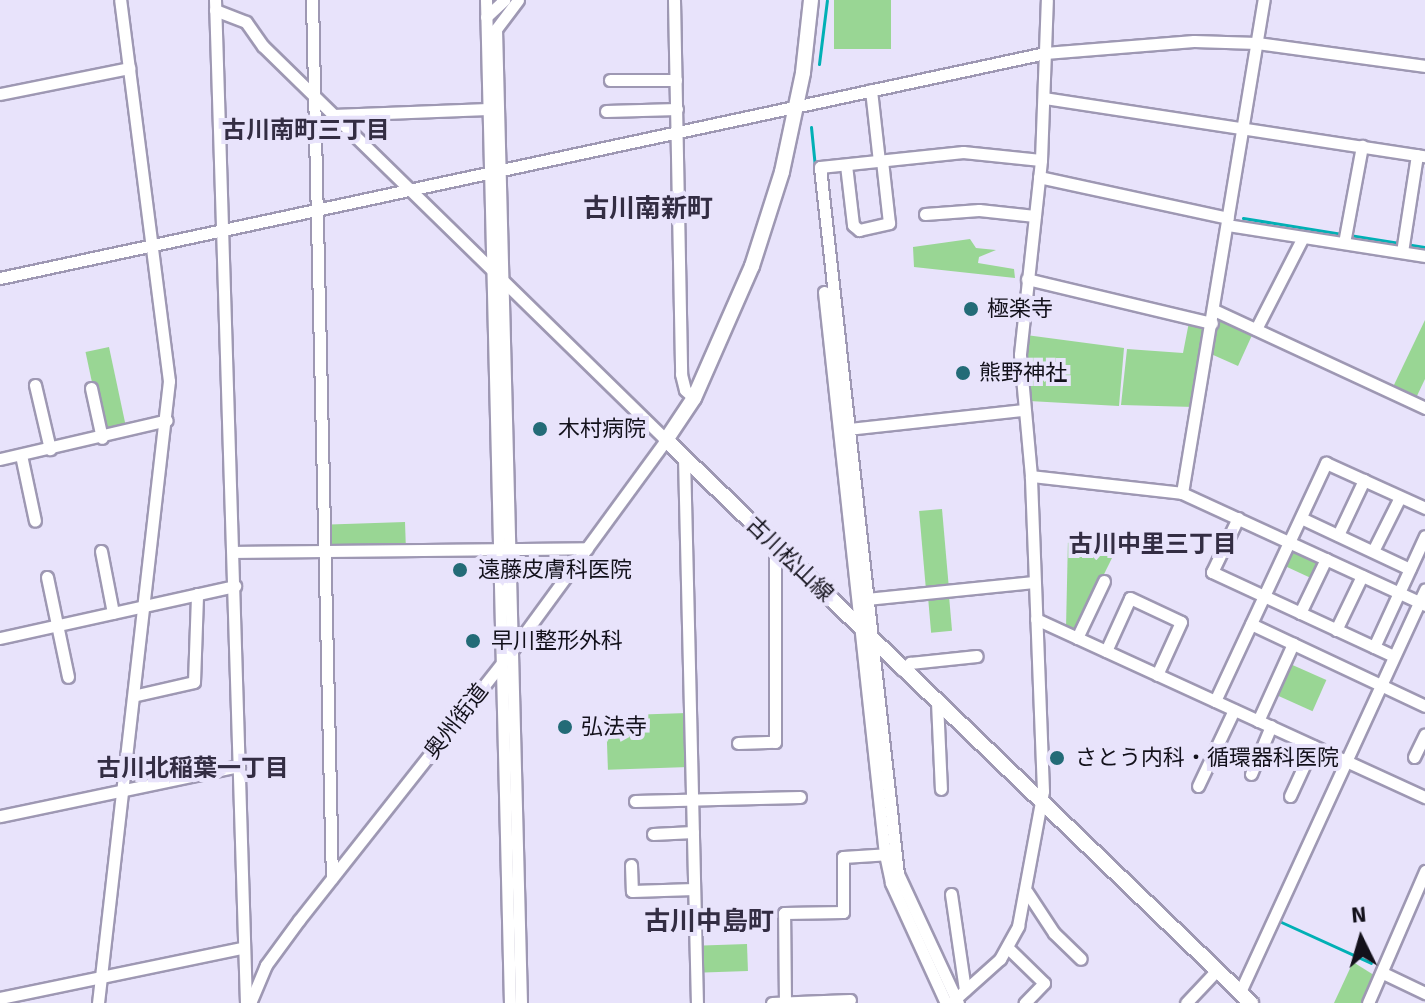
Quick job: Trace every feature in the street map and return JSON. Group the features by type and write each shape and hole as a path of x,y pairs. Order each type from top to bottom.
{"main road":[{"path":"666,440 694,398 752,266 782,172 811,0"},
{"name":"古川松山線","path":"666,440 1245,998"}],"street":[{"path":"98,1003 137,695 167,420 168,359 120,0"},
{"path":"312,0 332,878"},
{"path":"486,0 492,60 495,171 492,271 504,549 513,649 510,787"},
{"path":"486,17 504,0"},
{"path":"518,0 498,22 488,109 503,281 501,664 521,1003"},
{"path":"674,0 679,132 681,374 685,390 694,398"},
{"path":"955,1000 1008,948 1027,892 1040,798 1031,476 1020,354 1041,160 1047,0"},
{"path":"1182,493 1264,0"},
{"path":"215,5 246,22 333,115 666,440"},
{"path":"215,5 235,586 242,948 248,1003"},
{"path":"0,278 1045,53 1151,43 1257,43 1425,66"},
{"path":"0,91 129,68"},
{"path":"610,80 676,80"},
{"path":"846,165 853,225 859,230 889,223 871,90"},
{"path":"1044,98 1421,156 1403,245"},
{"path":"333,115 488,109"},
{"path":"606,111 677,109"},
{"path":"1345,237 1362,146"},
{"path":"955,1000 938,973 890,854 861,629 860,577 841,408 820,167 963,152 1041,160"},
{"path":"1039,177 1303,237 1345,237 1403,245 1425,256"},
{"path":"925,214 979,210 1035,216"},
{"path":"1256,329 1303,237"},
{"path":"1027,279 1212,323"},
{"path":"824,292 841,408 848,429 848,468"},
{"path":"1214,310 1425,408"},
{"path":"35,385 50,449"},
{"path":"91,388 102,438"},
{"path":"848,429 1023,410"},
{"path":"0,459 102,438 167,420"},
{"name":"奥州街道","path":"248,1003 266,965 513,649 666,440"},
{"path":"21,455 35,521"},
{"path":"684,457 697,1003"},
{"path":"1215,701 1326,463 1425,508"},
{"path":"1031,476 1182,493 1422,604"},
{"path":"1338,535 1364,480"},
{"path":"1373,551 1400,497"},
{"path":"1238,518 1212,572 1394,656"},
{"path":"1301,518 1410,569"},
{"path":"1374,647 1425,536"},
{"path":"738,743 775,742 771,558 775,545"},
{"path":"234,552 587,548"},
{"path":"101,551 113,613"},
{"path":"1300,613 1326,559"},
{"path":"1336,630 1362,576"},
{"path":"47,577 68,677"},
{"path":"860,577 867,599 872,641 890,854"},
{"path":"1077,638 1104,581"},
{"path":"867,599 1033,582"},
{"path":"0,638 235,586"},
{"path":"1245,998 1394,656 1422,604 1425,590"},
{"path":"137,695 194,682 197,594"},
{"path":"1106,651 1130,598 1181,622 1157,675"},
{"path":"1036,619 1425,797"},
{"path":"1251,624 1425,706"},
{"path":"1258,721 1293,644"},
{"path":"902,670 910,663 977,656"},
{"path":"937,702 941,789"},
{"path":"1198,786 1234,710"},
{"path":"1251,774 1271,726"},
{"path":"1414,757 1425,734"},
{"path":"1290,796 1313,746"},
{"path":"0,816 239,766"},
{"path":"635,801 800,797"},
{"path":"653,834 693,832"},
{"path":"785,1002 784,913 843,912 843,857 890,854"},
{"path":"631,865 632,891 694,889"},
{"path":"1368,1003 1425,871"},
{"path":"1027,892 1054,933 1081,959"},
{"path":"951,894 955,1000"},
{"path":"510,1003 514,916"},
{"path":"0,998 242,948"},
{"path":"1008,948 1044,983 1025,1003"},
{"path":"243,963 266,965"},
{"path":"1186,1003 1217,970"},
{"path":"1383,973 1425,993"},
{"path":"772,1003 850,1000"}],"green space":[{"path":"834,0 891,0 891,49 834,49"},
{"path":"970,239 976,248 996,250 979,257 978,263 1014,269 1015,278 914,267 913,247"},
{"path":"1218,317 1253,333 1238,366 1211,354"},
{"path":"1425,320 1425,379 1416,398 1393,387"},
{"path":"1189,322 1209,326 1194,407 1121,405 1127,349 1183,353"},
{"path":"1026,335 1124,348 1119,406 1029,401"},
{"path":"109,347 125,424 102,429 86,352"},
{"path":"942,509 949,586 926,588 919,511"},
{"path":"405,522 406,547 331,550 330,525"},
{"path":"1068,538 1112,558 1076,631 1066,628"},
{"path":"1291,550 1319,563 1312,579 1284,565"},
{"path":"949,596 952,631 931,633 928,598"},
{"path":"1288,663 1326,680 1313,711 1274,694"},
{"path":"687,713 689,767 608,770 606,716"},
{"path":"747,944 748,971 704,973 703,946"},
{"path":"1353,962 1377,977 1364,1003 1334,1003"}],"waterway":[{"path":"819,64 827,0"},
{"path":"811,127 815,167"},
{"path":"1243,218 1342,234"},
{"path":"1349,235 1425,247"},
{"path":"161,499 173,395"},
{"path":"1279,921 1371,963"}],"place":[{"name":"極楽寺","path":"971,309"},
{"name":"熊野神社","path":"963,373"},
{"name":"木村病院","path":"540,429"},
{"name":"遠藤皮膚科医院","path":"460,570"},
{"name":"早川整形外科","path":"473,641"},
{"name":"弘法寺","path":"565,727"},
{"name":"さとう内科・循環器科医院","path":"1057,758"}],"district":[{"name":"古川南町三丁目","path":"306,131"},
{"name":"古川南新町","path":"648,210"},
{"name":"古川中里三丁目","path":"1153,545"},
{"name":"古川北稲葉一丁目","path":"193,769"},
{"name":"古川中島町","path":"709,923"}]}
